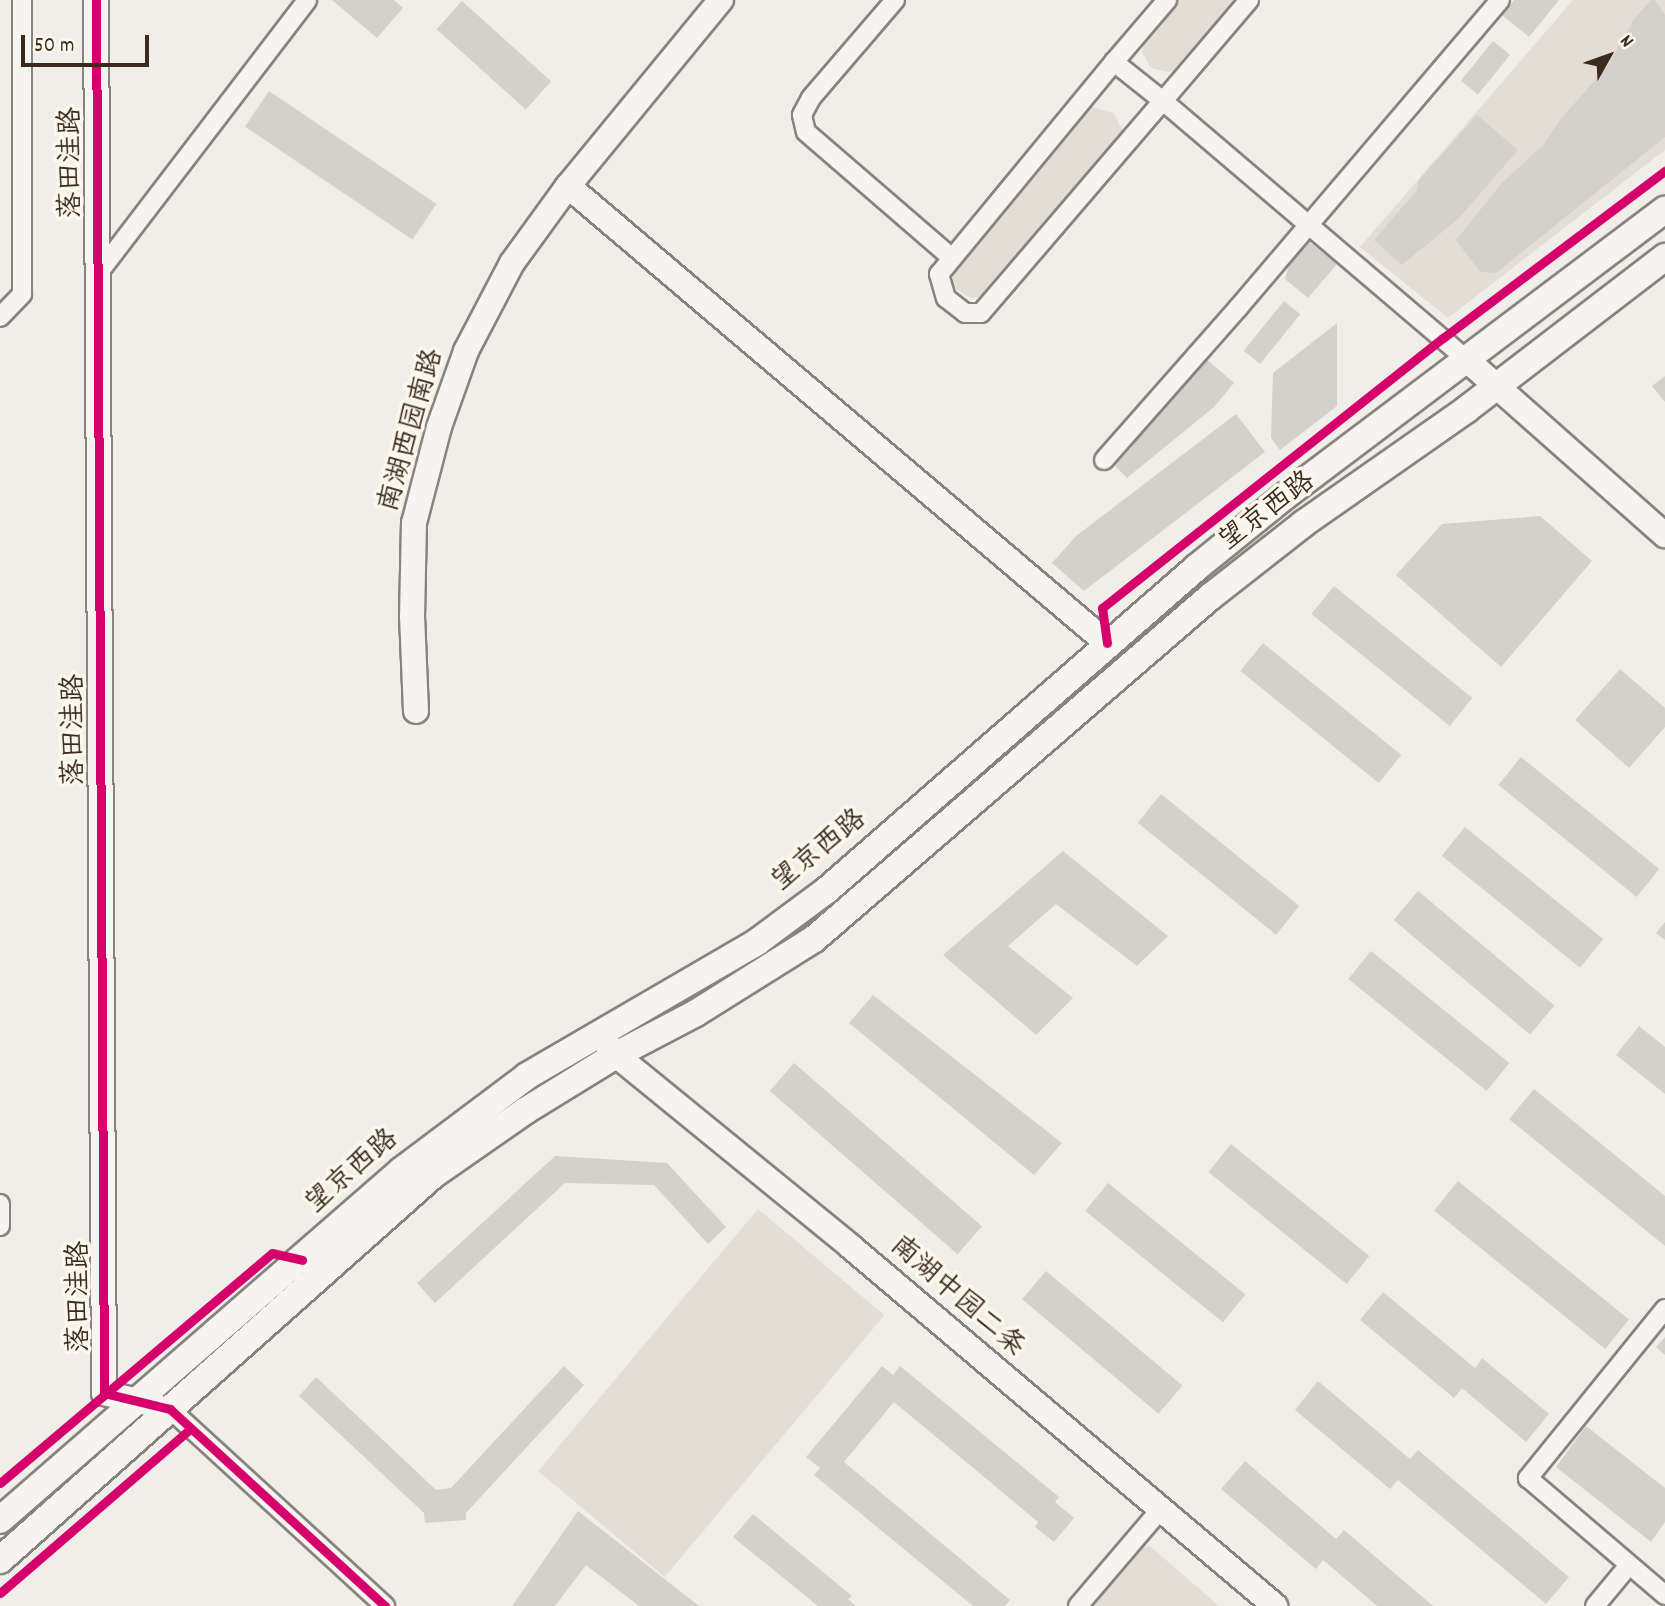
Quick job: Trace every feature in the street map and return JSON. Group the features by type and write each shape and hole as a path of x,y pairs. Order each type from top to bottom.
{"main road":[{"name":"望京西路","path":"0,1520 402,1170 527,1076 757,942 827,890 1107,643 1284,496 1468,361 1665,210"},
{"name":"望京西路","path":"0,1560 433,1175 526,1111 616,1055 696,1013 814,939 1210,597 1303,524 1495,387 1665,257"}],"street":[{"path":"0,317 22,294 22,0"},
{"name":"落田洼路","path":"96,0 104,1393 170,1409"},
{"path":"97,275 307,0"},
{"name":"南湖西园南路","path":"416,711 412,617 414,523 439,427 466,351 512,263 568,186 721,0"},
{"path":"895,0 811,97 802,115 806,132 952,258"},
{"path":"1167,0 939,274 946,298 965,313 981,313 1249,0"},
{"path":"1104,460 1500,0"},
{"path":"1114,62 1309,224 1665,535"},
{"path":"568,186 1107,643"},
{"name":"南湖中园二条","path":"600,1034 616,1055 850,1247 1159,1511 1275,1606"},
{"path":"0,1204 0,1226"},
{"path":"1665,1309 1528,1478 1665,1595"},
{"path":"170,1409 385,1606"},
{"path":"1078,1606 1159,1511"},
{"path":"1595,1606 1629,1565"}],"shaded area":[{"path":"1176,0 1240,0 1183,67 1168,72 1151,68 1142,52 1145,36"},
{"path":"1573,0 1665,0 1665,150 1448,318 1360,247"},
{"path":"1088,106 1114,113 1125,135 989,295 971,298 955,289 949,275"},
{"path":"758,1209 884,1315 665,1577 538,1471"},
{"path":"1150,1546 1219,1606 1094,1606 1139,1549"}],"building":[{"path":"332,0 394,0 403,8 377,38"},
{"path":"1514,0 1559,0 1529,37 1502,15"},
{"path":"1651,0 1655,0 1665,15 1665,137 1496,273 1480,272 1456,240 1501,184 1543,145 1560,120 1609,64 1633,20"},
{"path":"462,1 551,81 526,110 437,29"},
{"path":"1493,41 1510,55 1478,94 1461,81"},
{"path":"269,91 436,204 412,240 245,127"},
{"path":"1477,115 1518,150 1458,219 1402,265 1374,240 1417,190 1418,181"},
{"path":"1308,241 1337,264 1308,298 1285,279 1290,262"},
{"path":"1284,301 1300,314 1260,364 1244,351"},
{"path":"1337,323 1337,406 1280,450 1271,438 1273,373"},
{"path":"1206,359 1234,383 1214,407 1127,478 1115,466"},
{"path":"1665,376 1665,402 1652,386"},
{"path":"1236,414 1265,452 1084,591 1052,563 1076,536"},
{"path":"1540,516 1592,561 1501,667 1396,575 1442,524"},
{"path":"1334,586 1472,698 1450,726 1311,614"},
{"path":"1263,643 1401,755 1379,783 1240,671"},
{"path":"1620,669 1665,708 1665,727 1629,768 1575,720"},
{"path":"1521,757 1659,869 1637,897 1498,785"},
{"path":"1161,794 1299,906 1276,935 1138,823"},
{"path":"1465,827 1603,939 1580,968 1442,856"},
{"path":"1063,851 1168,936 1137,966 1056,904 1008,946 1073,998 1036,1035 943,955"},
{"path":"1418,891 1554,1005 1530,1035 1394,920"},
{"path":"1665,922 1665,940 1656,933"},
{"path":"1371,951 1509,1063 1487,1091 1348,979"},
{"path":"873,995 1062,1143 1034,1175 849,1023"},
{"path":"1639,1026 1665,1047 1665,1094 1616,1055"},
{"path":"794,1063 982,1226 958,1254 770,1091"},
{"path":"1534,1089 1665,1196 1665,1246 1509,1119"},
{"path":"1231,1144 1369,1256 1347,1284 1208,1172"},
{"path":"555,1156 667,1163 726,1227 708,1244 654,1185 565,1183 435,1303 417,1283"},
{"path":"1458,1181 1629,1319 1605,1349 1434,1211"},
{"path":"1108,1183 1246,1294 1223,1322 1085,1211"},
{"path":"1046,1271 1182,1385 1159,1414 1022,1299"},
{"path":"1383,1292 1475,1368 1482,1358 1549,1414 1526,1442 1462,1388 1454,1398 1360,1320"},
{"path":"1665,1337 1665,1355 1656,1347"},
{"path":"564,1366 584,1385 466,1513 466,1520 425,1523 424,1513 299,1396 316,1377 436,1490 451,1488"},
{"path":"882,1366 893,1375 900,1366 1059,1497 1055,1502 1074,1518 1054,1542 1035,1527 1038,1522 894,1402 844,1462 1010,1600 1005,1606 973,1606 814,1475 820,1468 806,1457"},
{"path":"1318,1381 1410,1459 1418,1450 1569,1577 1546,1604 1398,1480 1390,1489 1295,1410"},
{"path":"1586,1426 1665,1488 1665,1522 1651,1542 1556,1467"},
{"path":"1245,1461 1336,1539 1344,1530 1433,1606 1377,1606 1323,1560 1316,1569 1221,1489"},
{"path":"578,1511 699,1606 639,1606 586,1565 555,1606 512,1606"},
{"path":"753,1514 852,1596 848,1599 856,1606 818,1606 733,1537"}],"cycle path":[{"path":"96,0 104,1393 170,1409 385,1606"},
{"path":"1107,643 1102,608 1443,338 1665,171"},
{"path":"0,1483 272,1253 302,1260"},
{"path":"0,1593 191,1428"}]}
